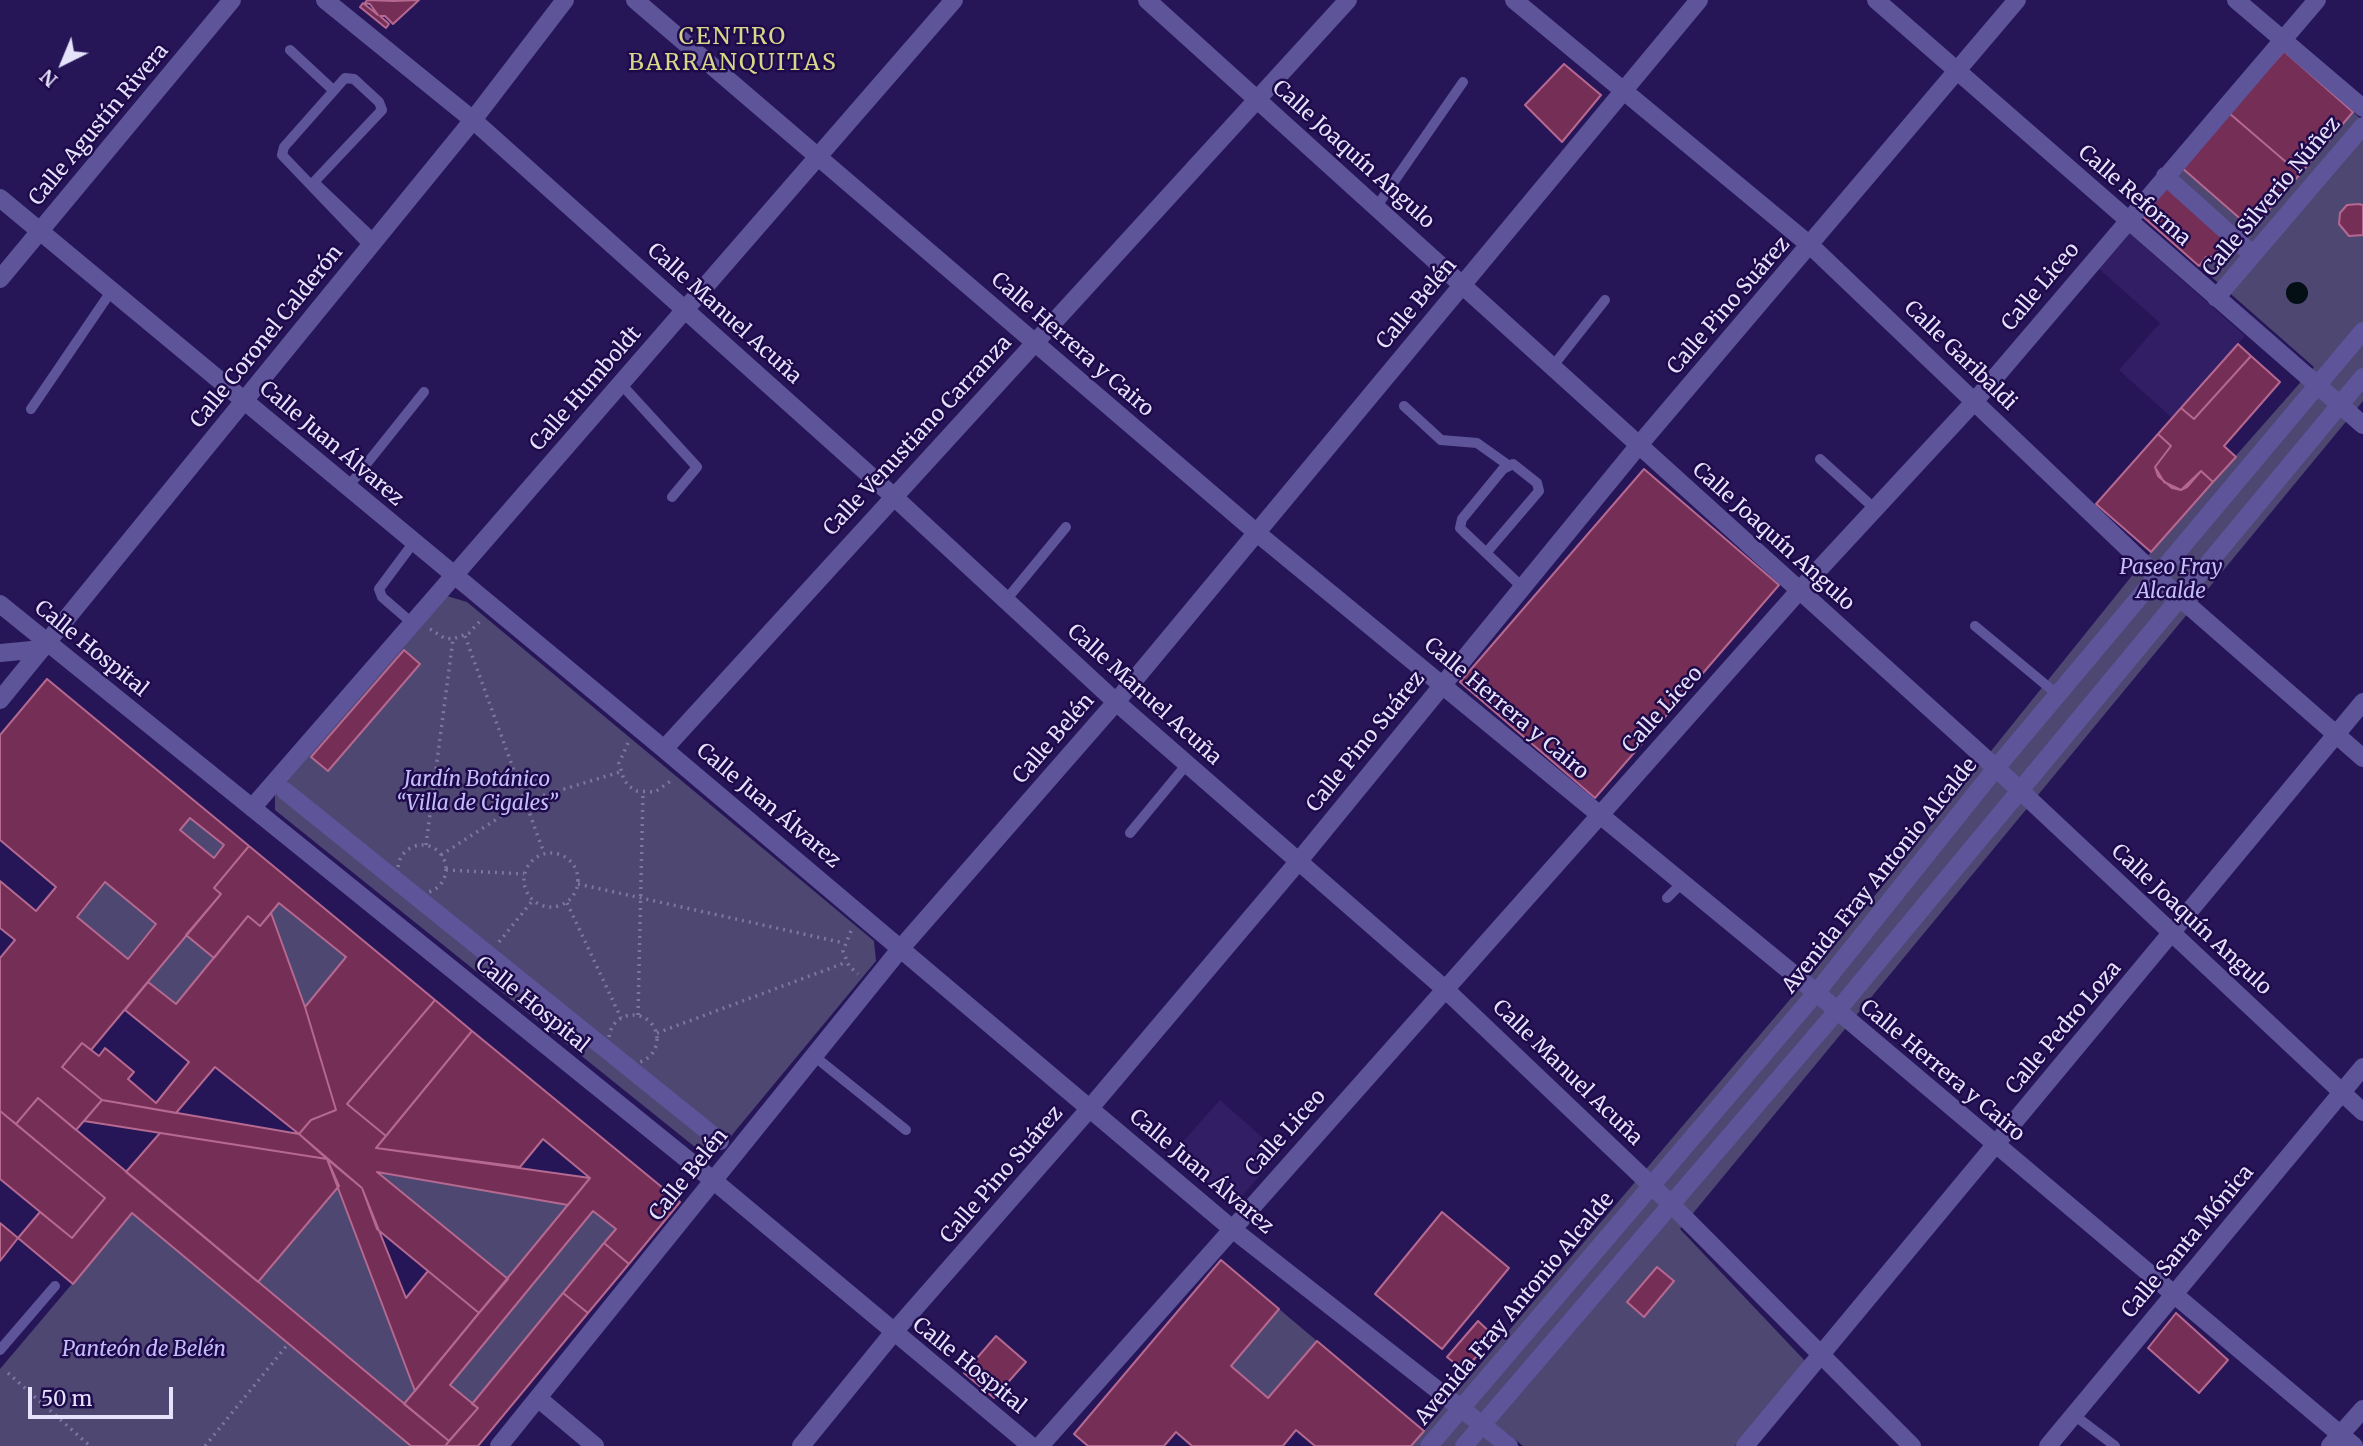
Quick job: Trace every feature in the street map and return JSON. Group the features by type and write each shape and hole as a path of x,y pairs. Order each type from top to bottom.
{"street":[{"name":"Calle Agustín Rivera","path":"0,279 232,0"},
{"name":"Calle Manuel Acuña","path":"325,0 473,120 893,496 1116,702 1446,990 1673,1206 1912,1446"},
{"name":"Calle Coronel Calderón","path":"0,700 473,120 565,0"},
{"name":"Calle Herrera y Cairo","path":"635,0 1257,533 1816,993 2341,1442"},
{"name":"Calle Humboldt","path":"252,808 419,625 453,575 954,0"},
{"name":"Calle Joaquín Angulo","path":"1147,0 1464,284 1798,592 1996,768 2363,1112"},
{"name":"Calle Venustiano Carranza","path":"664,749 1348,0"},
{"name":"Calle Garibaldi","path":"1514,0 1811,246 2180,598 2363,758"},
{"name":"Calle Belén","path":"499,1446 901,948 1116,702 1699,0"},
{"name":"Calle Reforma","path":"1876,0 2363,425"},
{"name":"Calle Pino Suárez","path":"802,1446 894,1333 1090,1108 1298,862 1639,445 1811,246 2017,0"},
{"path":"2236,0 2363,108"},
{"name":"Calle Liceo","path":"1040,1446 1798,592 1974,401 2317,0"},
{"name":"Calle Silverio Núñez","path":"2216,298 2363,126"},
{"path":"2165,176 2253,255"},
{"name":"Calle Juan Álvarez","path":"0,198 664,749 1231,1228 1509,1446"},
{"name":"Avenida Fray Antonio Alcalde","path":"1429,1446 1650,1184 1816,993 1996,768 2363,331"},
{"path":"1464,1446 1673,1206 1837,1011 2363,377"},
{"name":"Calle Hospital","path":"0,604 44,646 252,808 713,1181 1031,1446"},
{"path":"0,653 44,646"},
{"name":"Calle Pedro Loza","path":"1745,1446 1823,1357 2363,702"},
{"path":"285,791 720,1141"},
{"name":"Calle Santa Mónica","path":"2048,1446 2363,1067"},
{"path":"539,1399 596,1446"},
{"path":"2341,1442 2363,1409"}],"lane":[{"path":"290,50 333,90"},
{"path":"312,184 382,110 379,102 350,77 342,80 282,151 284,159 372,243"},
{"path":"1377,206 1463,82"},
{"path":"31,409 112,290"},
{"path":"1553,366 1605,300"},
{"path":"621,384 696,467 673,496"},
{"path":"348,487 424,392"},
{"path":"1404,406 1441,440 1477,443 1508,465 1518,466 1537,483 1539,491 1486,553"},
{"path":"1820,459 1875,509"},
{"path":"1508,465 1460,523 1463,531 1522,587"},
{"path":"1006,600 1066,527"},
{"path":"414,542 379,589 382,597 419,625"},
{"path":"1975,625 2058,695"},
{"path":"1130,832 1187,764"},
{"path":"1668,898 1682,883"},
{"path":"814,1056 906,1130"},
{"path":"0,1350 55,1286"},
{"path":"2074,1415 2115,1446"}],"path":[{"path":"419,625 436,635 453,639 465,636 481,620"},
{"path":"465,636 544,853"},
{"path":"426,845 453,639"},
{"path":"628,743 621,754 620,772 630,787 643,792 655,792 672,780"},
{"path":"442,855 525,801 620,772"},
{"path":"638,1015 643,792"},
{"path":"426,845 442,855 446,870 442,883 430,892 414,893 407,889 398,876 399,860 410,848 426,845"},
{"path":"544,853 559,854 572,862 578,884 567,902 552,908 533,900 526,890 524,874 531,861 544,853"},
{"path":"446,870 524,874"},
{"path":"578,884 844,943"},
{"path":"489,955 533,900"},
{"path":"567,902 621,1018"},
{"path":"852,930 844,943 847,962 858,974"},
{"path":"657,1032 847,962"},
{"path":"638,1015 652,1023 657,1032 657,1046 649,1059 634,1064 619,1059 610,1046 609,1038 615,1023 621,1018 638,1015"},
{"path":"205,1446 288,1344"},
{"path":"8,1374 90,1446"}],"shaded area":[{"path":"2128,232 2245,336 2172,418 2119,370 2160,323 2097,267"},
{"path":"2297,282 2305,285 2308,293 2305,301 2297,304 2289,301 2286,293 2289,285"},
{"path":"1220,1100 1280,1153 1232,1207 1172,1154"}],"green space":[{"name":"Paseo Fray Alcalde","path":"2353,112 2363,121 2363,401 1680,1229 1806,1362 1735,1446 1523,1446 1507,1433 1496,1446 1411,1446 1815,970 2151,552 2314,367 2199,266 2206,257 2165,186 2181,167 2252,229","holes":["2300,282 2307,290 2302,302 2286,290 2290,284"]},
{"name":"Jardín Botánico “Villa de Cigales”","path":"447,596 467,602 874,941 876,961 722,1147 695,1147 275,810 275,789"},
{"path":"190,818 224,845 214,858 180,830"},
{"path":"105,882 156,924 128,959 77,917"},
{"path":"279,903 346,957 305,1007 271,913"},
{"path":"186,935 214,958 176,1004 148,982"},
{"path":"377,1172 568,1205 508,1279"},
{"path":"339,1186 415,1391 404,1404 258,1282"},
{"path":"593,1211 616,1229 472,1404 450,1385"},
{"name":"Panteón de Belén","path":"132,1213 413,1446 0,1446 0,1369"},
{"path":"1279,1309 1317,1341 1268,1398 1231,1366"}],"building":[{"path":"367,0 419,0 393,24 385,16 380,16 389,24 386,28 360,7 363,3 378,15 370,4 365,3"},
{"path":"2284,51 2353,112 2300,174 2229,113"},
{"path":"1564,64 1601,95 1562,142 1525,105"},
{"path":"2229,113 2300,174 2252,229 2181,167"},
{"path":"2165,186 2223,238 2223,251 2218,257 2206,257 2199,266 2140,214"},
{"path":"2347,205 2363,205 2363,235 2349,236 2339,224 2340,213"},
{"path":"2238,344 2251,356 2194,419 2181,408"},
{"path":"2251,356 2280,382 2224,446 2236,457 2213,482 2201,471 2187,487 2181,490 2172,488 2158,476 2155,467 2171,446 2158,434 2181,408 2194,419"},
{"path":"2158,434 2171,446 2155,467 2164,482 2181,490 2201,471 2213,482 2151,552 2096,504"},
{"path":"1644,469 1779,585 1595,798 1460,682"},
{"path":"404,650 420,664 328,771 311,757"},
{"path":"47,679 249,846 214,888 221,894 91,1050 82,1043 62,1067 102,1100 76,1130 38,1098 16,1124 0,1111 0,958 15,940 0,928 0,881 36,911 56,887 0,840 0,735","holes":["190,818 224,845 214,858 180,830","105,882 156,924 128,959 77,917"]},
{"path":"249,846 435,1000 347,1104 386,1136 376,1148 590,1178 568,1205 377,1172 508,1279 479,1313 377,1229 362,1188 299,1134 311,1120 336,1110 305,1007 346,957 279,903 260,926 248,916 214,958 186,935 221,894 214,888"},
{"path":"271,913 305,1007 336,1110 311,1120 299,1134 215,1067 176,1113 102,1100 62,1067 82,1043 99,1056 105,1048 134,1072 128,1079 156,1103 189,1062 125,1010 148,982 176,1004 248,916 260,926"},
{"path":"435,1000 472,1031 386,1136 347,1104"},
{"path":"472,1031 680,1202 629,1264 604,1243 616,1229 593,1211 450,1385 478,1408 449,1441 404,1404 590,1178 543,1139 520,1167 376,1148"},
{"path":"38,1098 449,1441 445,1446 411,1446 132,1213 73,1284 18,1238 40,1212 72,1238 105,1198 16,1124"},
{"path":"102,1100 299,1134 327,1159 84,1121"},
{"path":"0,1111 105,1198 72,1238 0,1179"},
{"path":"160,1133 327,1159 339,1186 258,1282 126,1172"},
{"path":"327,1159 362,1188 406,1298 428,1271 479,1313 415,1391"},
{"path":"1442,1212 1509,1268 1442,1349 1375,1294"},
{"path":"0,1223 18,1238 0,1261"},
{"path":"604,1243 629,1264 588,1313 563,1293"},
{"path":"1221,1260 1279,1309 1231,1366 1268,1398 1317,1341 1424,1431 1411,1446 1315,1446 1296,1430 1283,1446 1192,1446 1176,1432 1164,1446 1088,1446 1074,1434"},
{"path":"1657,1267 1674,1281 1644,1317 1627,1302"},
{"path":"563,1293 588,1313 478,1446 445,1446 478,1408 472,1404"},
{"path":"2176,1313 2228,1360 2199,1393 2148,1348"},
{"path":"1478,1321 1494,1336 1464,1371 1447,1357"},
{"path":"996,1336 1026,1362 994,1398 964,1373"}],"district":[{"name":"CENTRO BARRANQUITAS","path":"733,50"}]}
